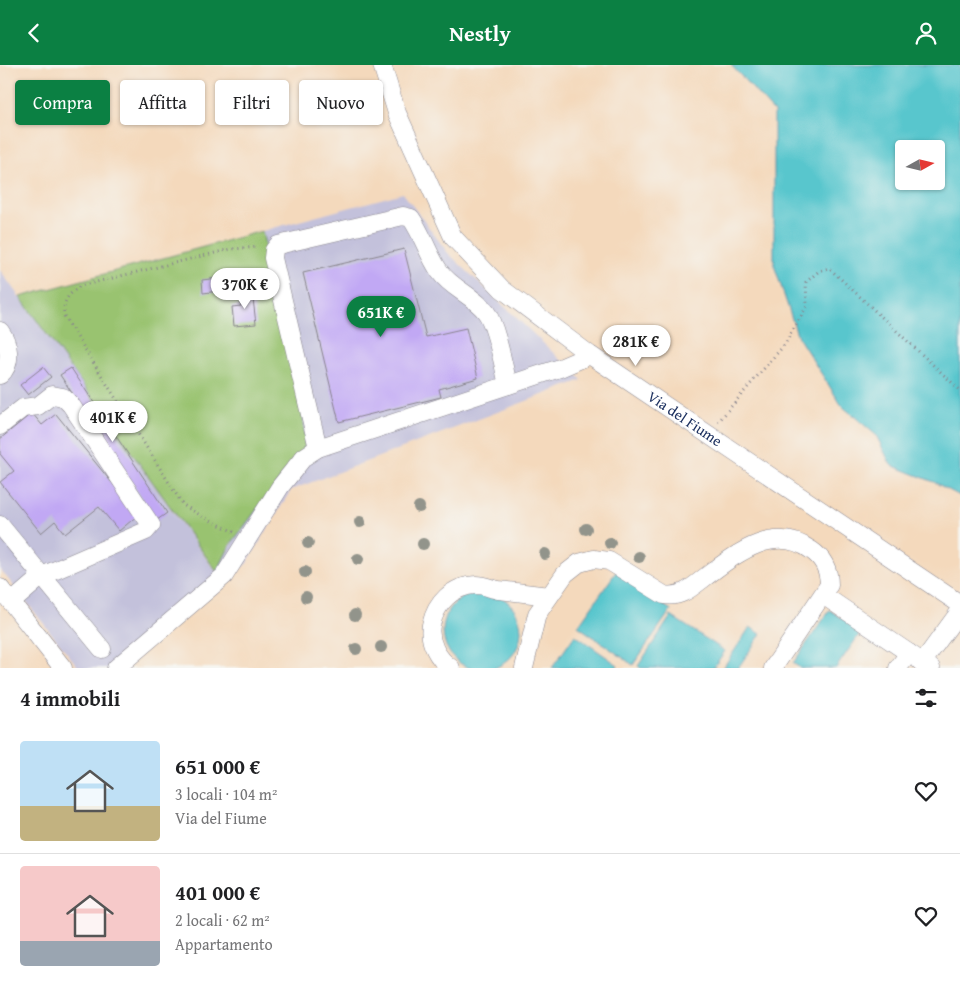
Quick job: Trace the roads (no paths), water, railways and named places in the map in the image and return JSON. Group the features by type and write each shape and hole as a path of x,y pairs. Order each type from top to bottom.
{"street":[{"name":"Via del Fiume","path":"382,65 397,113 453,237 502,289 590,355 960,604"},
{"path":"318,448 273,258 274,250 278,245 403,216 411,218 441,274 486,312 492,324 508,385"},
{"path":"0,331 7,343 9,356 8,364 0,375"},
{"path":"116,668 224,576 280,487 304,457 318,448 560,368 590,355"},
{"path":"0,427 23,408 38,406 52,395 63,397 71,405 151,525 146,531 42,576 12,602"},
{"path":"0,525 102,649"},
{"path":"524,668 537,614 565,574 579,563 594,559 609,561 664,595 673,597 685,593 735,555 761,543 778,539 792,540 805,545 824,562 829,574 829,585 773,668"},
{"path":"451,668 443,662 433,647 430,630 434,612 445,597 460,588 477,585 549,596"},
{"path":"0,587 63,668"},
{"path":"823,595 921,661"},
{"path":"898,668 921,661 960,611"}],"water":[{"path":"731,65 960,65 960,496 934,482 891,465 876,435 842,406 798,337 774,265 774,112"},
{"path":"616,572 671,610 633,665 578,626"},
{"path":"474,593 490,593 504,598 515,609 520,623 520,639 515,653 504,664 494,668 470,668 460,664 449,653 444,639 444,623 449,609 460,598"},
{"path":"830,610 861,632 836,668 800,668 793,663"},
{"path":"671,616 725,651 713,668 641,668 638,666"},
{"path":"750,627 761,634 738,668 723,668"},
{"path":"575,635 618,665 616,668 552,668"}]}
